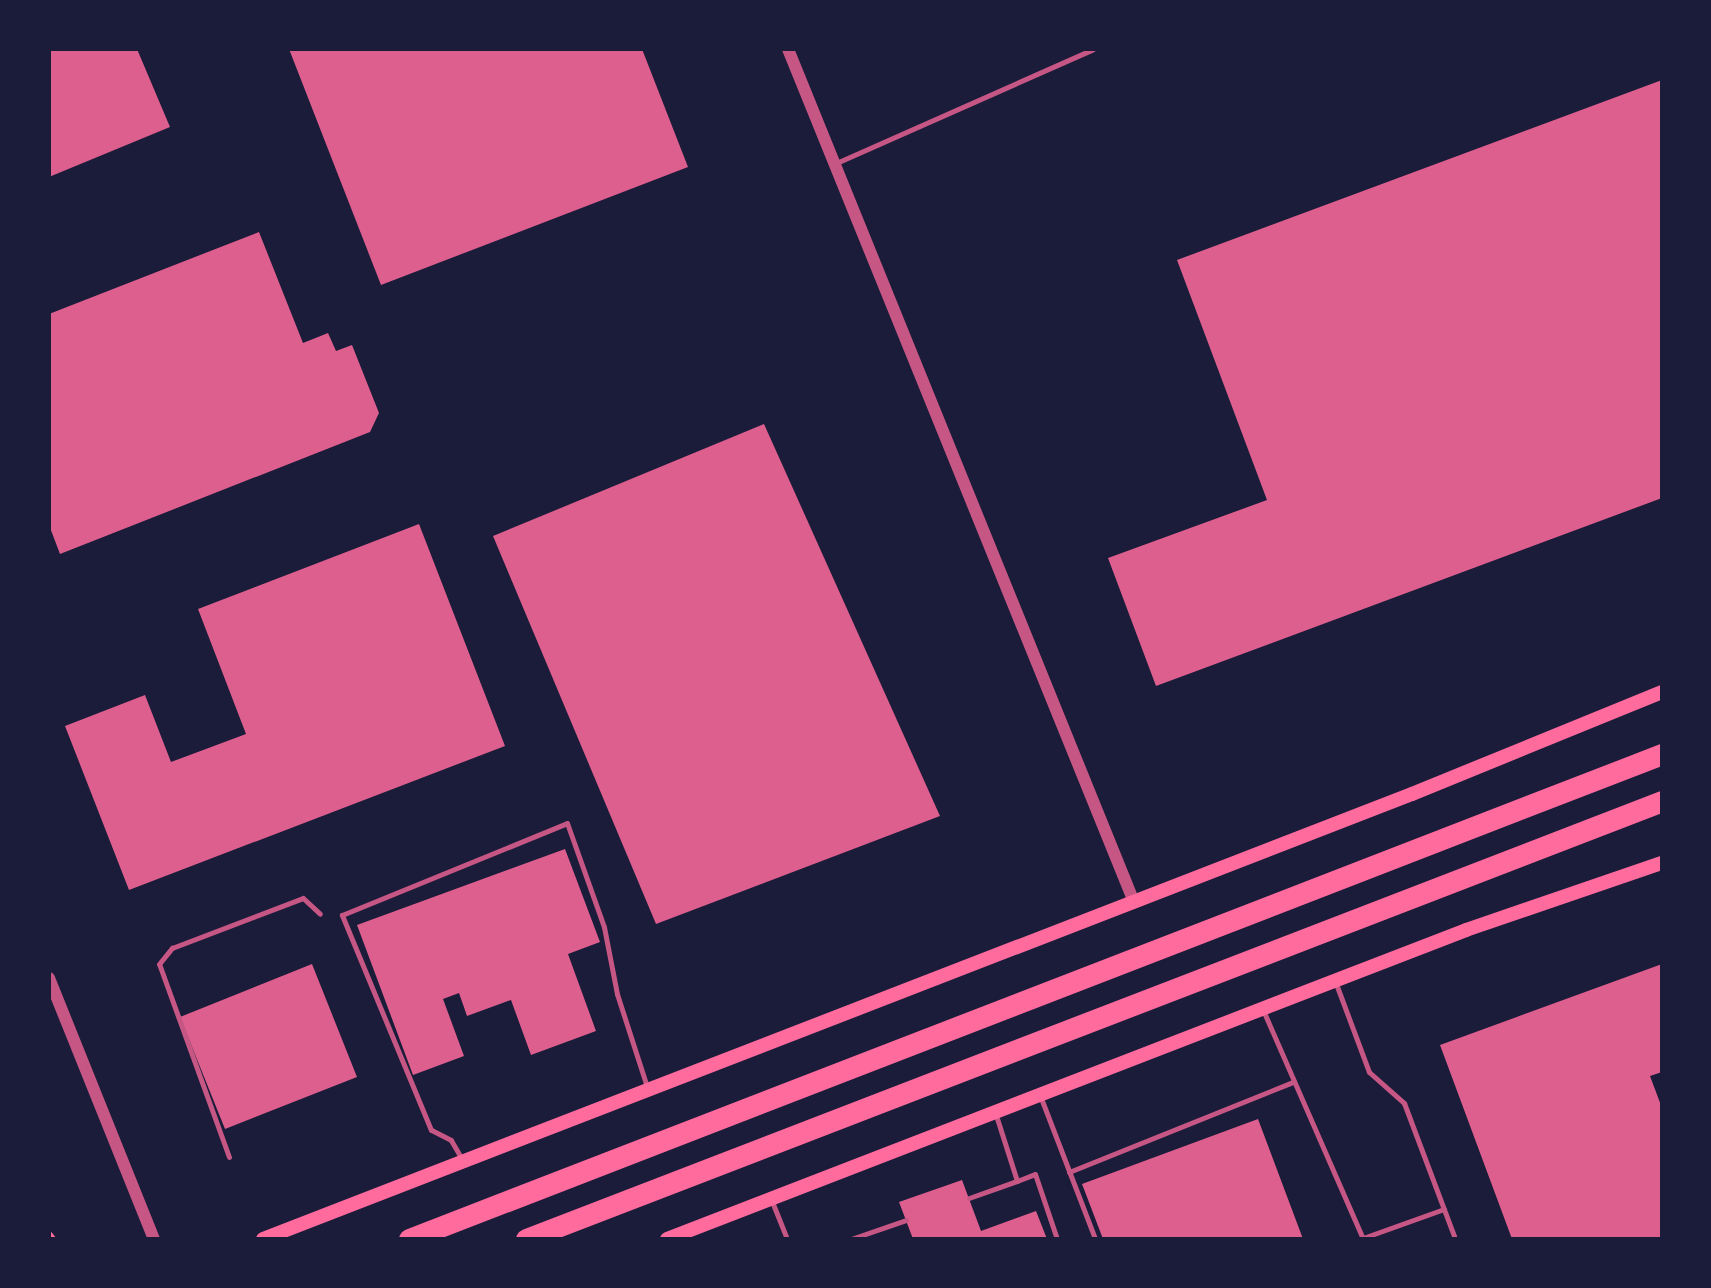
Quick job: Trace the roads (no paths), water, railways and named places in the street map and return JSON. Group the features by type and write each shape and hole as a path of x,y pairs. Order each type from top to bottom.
{"highway":[{"path":"409,1239 1662,754"},
{"path":"526,1239 1662,801"}],"main road":[{"path":"263,1239 1134,902 1662,692"},
{"path":"667,1239 994,1110 1263,1010 1466,930 1662,863"}],"street":[{"path":"789,49 1134,902"},
{"path":"49,978 154,1239"}],"lane":[{"path":"834,164 1093,49"},
{"path":"463,1162 451,1140 431,1130 342,915 566,823 604,927 617,994 649,1090"},
{"path":"229,1157 159,964 172,948 303,898 320,914"},
{"path":"1335,981 1368,1072 1404,1103 1455,1239"},
{"path":"1263,1010 1363,1238 1444,1209"},
{"path":"1069,1172 1293,1082"},
{"path":"1040,1095 1093,1238"},
{"path":"994,1110 1017,1181"},
{"path":"969,1198 1035,1174 1057,1239"},
{"path":"771,1199 787,1239"},
{"path":"851,1239 906,1220"}]}
